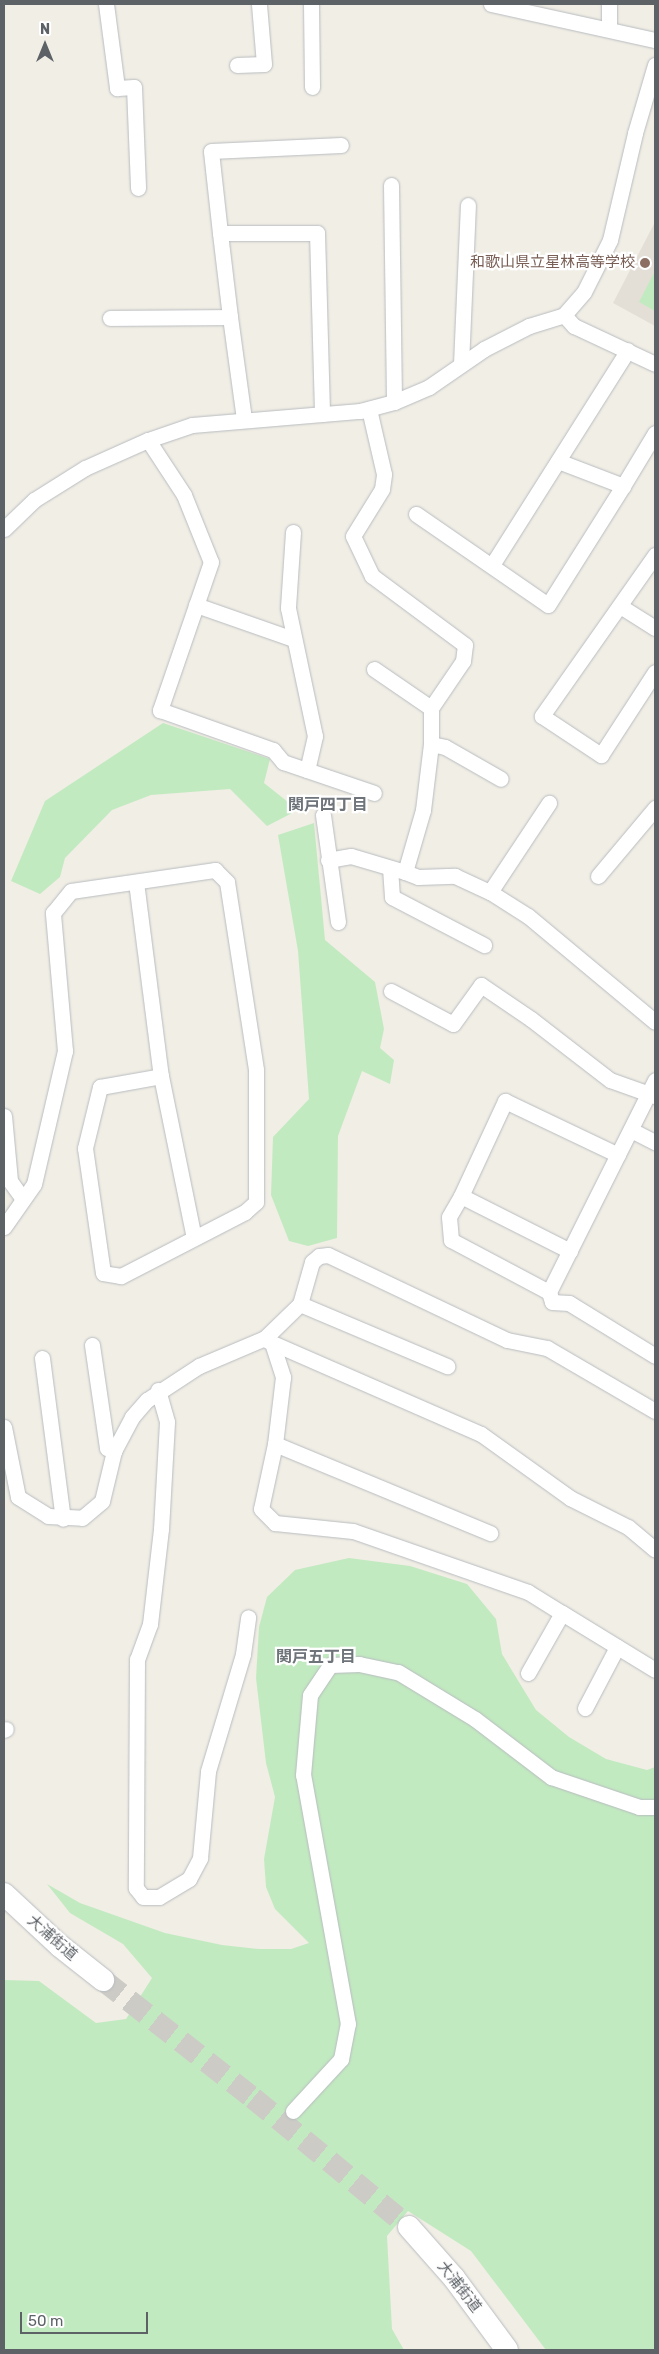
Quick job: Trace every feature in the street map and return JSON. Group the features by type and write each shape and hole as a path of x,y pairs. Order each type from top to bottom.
{"street":[{"path":"106,4 117,88 134,87 138,188"},
{"path":"237,65 264,64 259,4"},
{"path":"312,4 312,87"},
{"path":"491,4 533,8 655,40"},
{"path":"609,4 609,28"},
{"path":"4,529 34,500 85,468 148,440 192,425 244,419 322,414 369,408 394,402 429,387 461,364 529,326 564,315 584,292 610,240 655,65"},
{"path":"244,419 211,151 341,145"},
{"path":"391,185 394,402"},
{"path":"461,364 468,205"},
{"path":"220,233 317,232 322,414"},
{"path":"564,315 574,326 655,364"},
{"path":"110,318 230,317"},
{"path":"492,565 628,350"},
{"path":"369,408 384,474 382,489 353,536 372,576 466,645 463,661 431,708 431,744 423,810 405,872"},
{"path":"416,514 548,605 655,433"},
{"path":"148,440 184,495 211,562 160,710 273,750 283,762 374,793"},
{"path":"558,461 622,486"},
{"path":"293,532 288,608 293,639 316,736 308,770"},
{"path":"655,555 542,716 601,755 655,672"},
{"path":"196,605 293,639"},
{"path":"620,606 655,628"},
{"path":"374,669 431,708"},
{"path":"431,744 445,746 502,778"},
{"path":"490,892 549,803"},
{"path":"598,876 655,808"},
{"path":"324,815 328,860 338,922"},
{"path":"328,860 351,856 418,877 455,876 490,892 528,916 655,1022"},
{"path":"390,868 392,897 484,945"},
{"path":"4,1227 34,1184 65,1051 53,913 71,891 215,870 227,882 256,1070 256,1202 245,1212 120,1276 103,1273 86,1148 100,1086 161,1076"},
{"path":"136,882 161,1076 194,1238"},
{"path":"391,991 454,1024 480,984 531,1018 610,1080 652,1095"},
{"path":"655,1080 652,1095 631,1130 549,1292 552,1302 569,1303 655,1356"},
{"path":"549,1292 451,1240 449,1217 461,1196 505,1101 618,1155"},
{"path":"4,1116 10,1181 23,1199"},
{"path":"631,1130 655,1142"},
{"path":"461,1196 570,1251"},
{"path":"4,1427 18,1497 48,1516 63,1519 82,1518 102,1501 114,1452 132,1417 158,1390 199,1366 269,1342 300,1304 312,1262 318,1256 328,1255 507,1340 547,1348 655,1411"},
{"path":"300,1304 447,1366"},
{"path":"269,1342 282,1377 275,1444 261,1509 275,1523 353,1531 528,1592 655,1670"},
{"path":"269,1342 304,1355 481,1434 570,1498 628,1527 655,1550"},
{"path":"92,1345 107,1448 114,1452"},
{"path":"42,1358 63,1519"},
{"path":"158,1390 167,1422 161,1529 150,1624 137,1659 136,1888 143,1897 159,1897 189,1879 200,1858 208,1770 243,1654 248,1617"},
{"path":"275,1444 490,1533"},
{"path":"528,1673 562,1613"},
{"path":"585,1708 617,1647"},
{"path":"293,2111 341,2059 348,2024 302,1775 310,1695 330,1665 359,1664 398,1672 475,1719 551,1777 638,1807 655,1807"},
{"name":"大浦街道","path":"6,1902 103,1980"},
{"name":"大浦街道","path":"409,2227 454,2278 507,2350"}],"shaded area":[{"name":"和歌山県立星林高等学校","path":"655,222 655,326 613,303"}],"green space":[{"path":"655,271 655,311 639,302"},
{"path":"163,723 270,759 264,783 298,810 267,826 230,789 151,795 112,810 65,858 60,877 40,894 11,881 45,801"},
{"path":"314,823 325,940 375,982 384,1029 380,1048 394,1060 390,1084 362,1071 338,1136 337,1238 308,1246 289,1241 271,1195 273,1137 309,1099 298,951 278,835"},
{"path":"349,1558 410,1566 467,1584 496,1619 502,1654 536,1710 569,1737 606,1759 647,1770 655,1767 655,2350 546,2350 471,2251 408,2211 387,2236 392,2329 404,2350 4,2350 4,1980 39,1981 96,2023 126,2019 152,1978 123,1944 70,1913 47,1884 80,1903 165,1933 222,1945 259,1949 291,1949 309,1943 275,1909 266,1887 264,1859 275,1797 266,1763 256,1678 259,1627 267,1597 295,1570"}],"tunnel":[{"path":"103,1980 253,2098 409,2227"}],"place":[{"name":"和歌山県立星林高等学校","path":"645,263"}],"district":[{"name":"関戸四丁目","path":"328,805"},
{"name":"関戸五丁目","path":"316,1657"}]}
